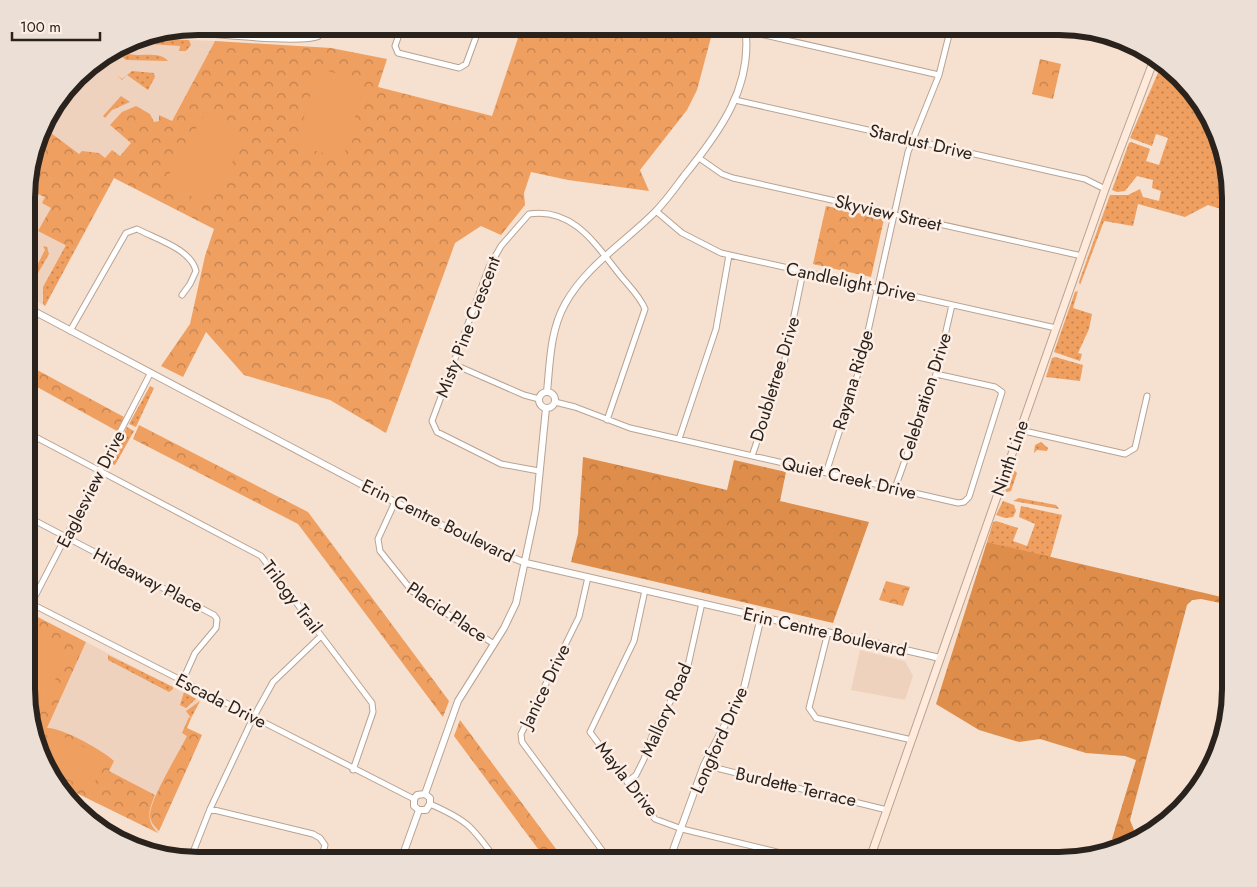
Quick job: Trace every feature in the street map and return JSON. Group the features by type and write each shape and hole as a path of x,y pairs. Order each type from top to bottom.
{"main road":[{"name":"Ninth Line","path":"872,852 1105,189 1152,65"}],"street":[{"path":"238,35 314,38 318,35"},
{"path":"399,35 395,46 398,53 459,68 466,64 477,35"},
{"path":"547,392 551,349 560,313 578,284 656,211 720,131 736,100 744,68 745,35"},
{"path":"764,35 939,75"},
{"name":"Rayana Ridge","path":"826,473 860,367 912,140 939,75 949,35"},
{"name":"Stardust Drive","path":"736,100 1085,179 1105,189"},
{"name":"Skyview Street","path":"699,158 722,174 733,178 1082,256"},
{"name":"Candlelight Drive","path":"656,211 692,240 729,255 1056,328"},
{"name":"Misty Pine Crescent","path":"539,472 501,464 437,432 432,421 495,256 528,214 538,212 574,223 588,235 645,309 607,420"},
{"path":"70,331 125,235 131,229 168,245 192,260 196,271 190,284 182,294"},
{"path":"680,439 716,330 729,255"},
{"name":"Doubletree Drive","path":"752,456 785,360 803,272"},
{"name":"Celebration Drive","path":"895,488 936,374 952,305"},
{"name":"Erin Centre Boulevard","path":"35,312 395,502 490,549 526,563 940,658"},
{"path":"453,364 524,395 537,398"},
{"name":"Eaglesview Drive","path":"35,594 100,473 150,374"},
{"name":"Quiet Creek Drive","path":"555,402 575,407 630,428 958,503 964,502 969,497 1002,392 995,386 936,374"},
{"path":"537,398 547,392"},
{"path":"537,398 540,404 546,408 552,407 555,402 554,396 547,392"},
{"path":"1020,430 1125,454 1131,453 1135,448 1146,396"},
{"path":"425,794 458,700 494,644 516,603 526,563 536,508 546,408"},
{"name":"Trilogy Trail","path":"35,437 100,473 261,556 373,705 373,712 353,770"},
{"name":"Placid Place","path":"395,502 378,539 380,551 412,591 494,644"},
{"path":"35,521 66,538"},
{"name":"Hideaway Place","path":"66,538 214,615 217,619 216,628 198,648 182,682"},
{"name":"Janice Drive","path":"588,577 579,617 521,734 522,742 603,852"},
{"name":"Mayla Drive","path":"645,590 634,641 590,732 655,819 682,829 777,852"},
{"name":"Mallory Road","path":"627,782 636,775 652,736 686,670 702,603"},
{"name":"Escada Drive","path":"35,606 353,770 414,799"},
{"name":"Longford Drive","path":"673,852 704,765 744,688 761,617"},
{"path":"828,632 810,708 811,714 816,718 912,740"},
{"path":"193,852 210,809 253,718 273,682 321,636"},
{"name":"Burdette Terrace","path":"704,765 887,810"},
{"path":"425,794 430,798 430,804 426,810 419,810 414,806 414,799 417,795 425,794"},
{"path":"430,804 451,812 468,823 491,852"},
{"path":"210,809 313,834 320,838 325,845 323,852"},
{"path":"404,852 419,810"}],"shaded area":[{"path":"164,39 215,41 135,189 114,178 45,306 35,300 36,177 47,136 57,117 69,99 91,76 117,57 136,47"},
{"path":"86,642 200,701 187,728 202,735 158,833 72,791 57,770 47,751 43,737"},
{"path":"860,650 905,661 913,676 905,700 851,690"}],"green space":[{"path":"519,35 712,35 697,90 687,110 640,170 649,191 568,180 531,172 524,193 525,205 501,235 481,226 455,243 386,433 330,400 244,375 206,332 183,377 161,366 190,324 205,256 214,229 114,178 75,250 38,231 51,208 42,203 45,197 38,194 35,199 36,177 49,132 79,154 82,151 99,153 105,158 112,150 120,156 131,143 110,125 122,112 136,106 150,114 154,122 159,121 159,115 172,121 215,41 331,48 387,59 378,87 492,116"},
{"path":"164,39 189,40 191,45 186,51 179,51 180,46 147,44"},
{"path":"125,53 133,55 152,55 164,57 168,61 126,60 121,56"},
{"path":"1040,59 1061,64 1053,99 1032,94"},
{"path":"318,68 365,82 343,159 296,145"},
{"path":"1159,70 1181,91 1205,126 1219,167 1222,188 1222,209 1208,205 1185,217 1138,204 1133,226 1104,221 1080,285 1079,282 1110,195 1128,195 1140,189 1143,197 1159,201 1161,191 1152,188 1153,180 1137,176 1125,191 1117,192 1112,190 1129,143 1131,142 1150,149 1146,161 1159,165 1168,138 1156,134 1152,146 1130,138"},
{"path":"132,71 154,73 155,77 148,90 127,75"},
{"path":"121,96 130,102 112,110 105,118 103,116"},
{"path":"206,112 247,137 207,205 165,181"},
{"path":"826,206 884,219 871,277 813,264"},
{"path":"66,245 75,250 45,306 43,304 43,287"},
{"path":"43,246 47,247 49,254 35,278 35,269 45,250"},
{"path":"1078,291 1073,308 1092,314 1089,329 1078,353 1082,354 1080,361 1054,352 1075,292"},
{"path":"1055,357 1083,365 1080,381 1046,377 1052,358"},
{"path":"35,369 124,417 117,431 35,386"},
{"path":"150,386 154,388 136,427 129,424"},
{"path":"139,425 308,512 449,701 443,717 298,524 133,439"},
{"path":"127,427 134,431 115,465 109,463"},
{"path":"1041,442 1048,448 1047,451 1037,450 1034,453 1035,445"},
{"path":"583,457 727,490 734,460 786,472 780,501 869,522 833,623 571,562 578,534"},
{"path":"1013,469 1017,473 1011,491 1007,492 1005,490"},
{"path":"1019,498 1056,505 1059,509 1013,501"},
{"path":"1003,501 1014,505 1016,511 1013,517 1005,518 996,515"},
{"path":"1021,506 1062,515 1050,558 987,542 993,522 996,521 1018,528 1013,541 1027,546 1035,524 1019,517"},
{"path":"987,542 1222,597 1222,603 1201,599 1192,600 1187,605 1130,820 1135,833 1117,840 1112,839 1136,760 1125,756 1086,753 1040,739 1019,742 979,730 936,704"},
{"path":"886,581 910,587 903,606 879,600"},
{"path":"35,616 86,642 47,728 72,735 101,751 114,761 109,771 155,795 149,815 151,824 158,833 72,791 57,770 47,751 38,720 35,699"},
{"path":"35,635 69,654 37,714 35,699"},
{"path":"108,655 173,687 173,689 169,692 108,660"},
{"path":"184,692 196,699 186,708 180,705"},
{"path":"200,701 191,718 186,711"},
{"path":"189,717 191,718 187,728 202,735 159,831 150,819 152,806 160,786 187,736 182,733"},
{"path":"460,720 558,852 540,852 454,736"},
{"path":"51,730 107,759 90,791 60,775 44,742"}]}
